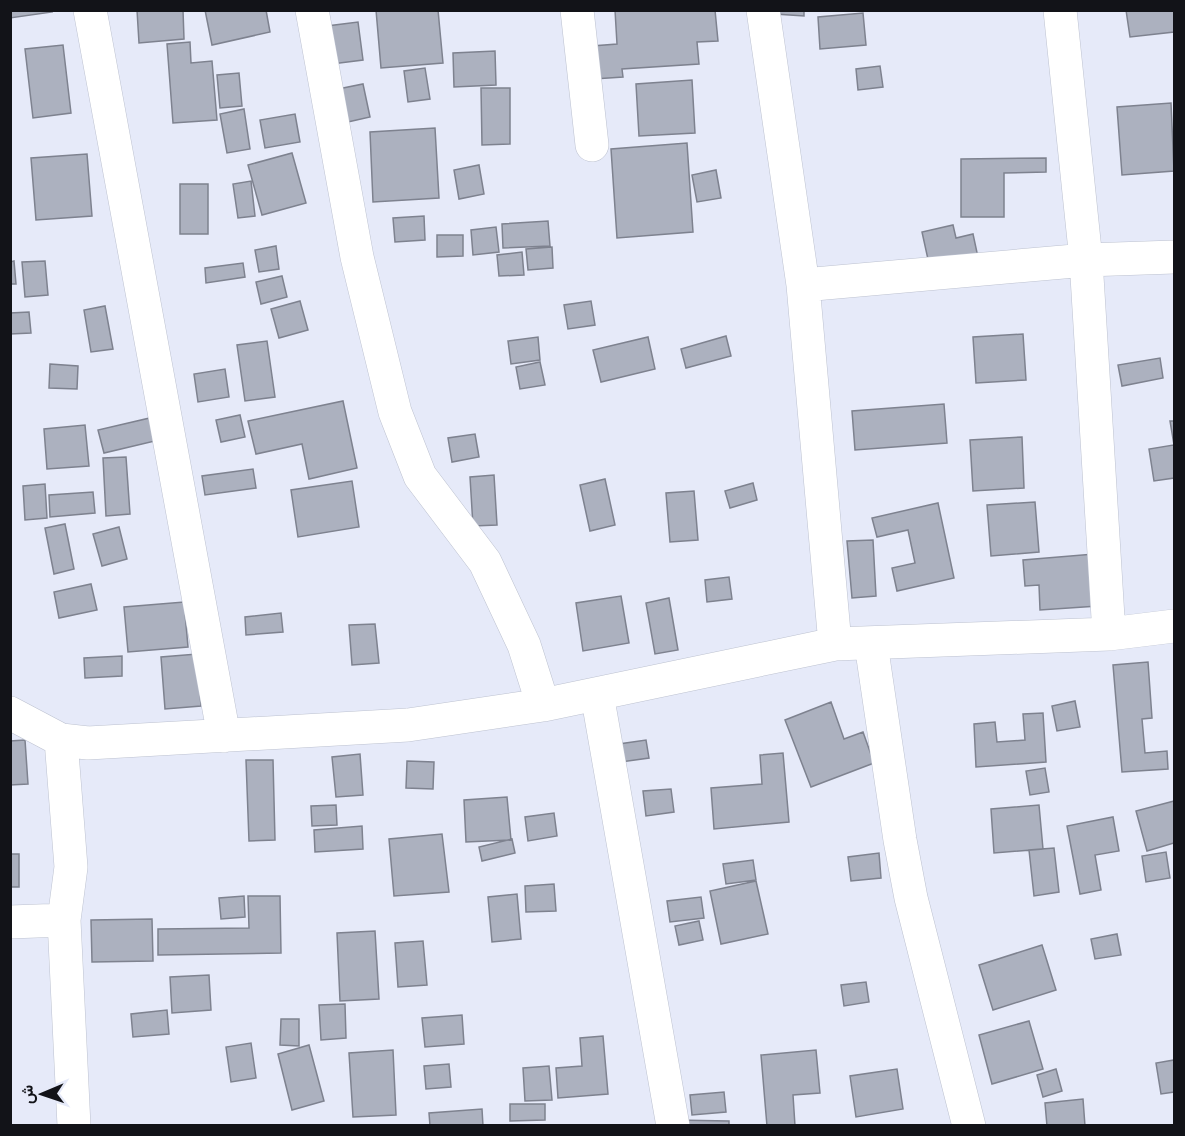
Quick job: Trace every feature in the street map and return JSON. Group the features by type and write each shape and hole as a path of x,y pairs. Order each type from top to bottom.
{"street":[{"path":"90,10 224,736"},
{"path":"312,10 357,257 395,412 420,476 485,561 524,645 543,705"},
{"path":"577,10 592,145"},
{"path":"763,10 803,285 835,644"},
{"path":"1060,10 1086,260 1109,634"},
{"path":"803,285 1086,260 1174,257"},
{"path":"10,713 61,740 88,743 408,725 543,705 835,644 1109,634 1174,626"},
{"path":"871,644 900,840 911,898 969,1125"},
{"path":"597,694 673,1125"},
{"path":"61,740 70,867 64,920 74,1125"},
{"path":"10,921 64,920"}],"building":[{"path":"10,10 51,10 52,12 10,18"},
{"path":"137,10 183,10 184,39 139,43"},
{"path":"205,10 266,10 270,32 212,45"},
{"path":"376,10 438,10 443,63 381,68"},
{"path":"615,10 715,10 718,41 697,42 699,64 622,69 623,77 594,79 592,46 617,44"},
{"path":"776,10 804,10 804,16 775,14"},
{"path":"1126,10 1174,10 1174,32 1130,37"},
{"path":"863,13 866,45 820,49 818,17"},
{"path":"358,22 363,60 332,64 327,26"},
{"path":"190,42 191,63 212,61 217,120 173,123 167,44"},
{"path":"63,45 71,113 33,118 25,49"},
{"path":"495,51 496,85 454,87 453,53"},
{"path":"880,66 883,87 858,90 856,69"},
{"path":"425,68 430,99 408,102 404,71"},
{"path":"239,73 242,106 220,108 217,75"},
{"path":"692,80 695,133 639,136 636,84"},
{"path":"363,84 370,117 330,126 323,92"},
{"path":"481,88 510,88 510,144 482,145"},
{"path":"1171,103 1174,171 1122,175 1117,107"},
{"path":"244,109 250,149 227,153 220,114"},
{"path":"295,114 300,142 265,148 260,120"},
{"path":"435,128 439,198 373,202 370,132"},
{"path":"687,143 693,232 617,238 611,149"},
{"path":"292,153 306,203 262,215 248,165"},
{"path":"87,154 92,216 36,220 31,158"},
{"path":"1046,158 1046,172 1004,173 1004,217 961,217 961,159"},
{"path":"479,165 484,194 459,199 454,170"},
{"path":"716,170 721,198 697,202 692,175"},
{"path":"251,181 255,216 238,218 233,184"},
{"path":"180,184 208,184 208,234 180,234"},
{"path":"424,216 425,240 395,242 393,218"},
{"path":"548,221 550,246 503,248 502,224"},
{"path":"953,225 956,238 973,234 979,262 931,273 922,232"},
{"path":"496,227 499,252 473,255 471,230"},
{"path":"437,235 463,235 463,256 437,257"},
{"path":"276,246 279,269 259,272 255,250"},
{"path":"552,247 553,268 528,270 526,249"},
{"path":"522,252 524,275 499,276 497,255"},
{"path":"14,261 16,284 10,284 10,262"},
{"path":"45,261 48,295 25,297 22,262"},
{"path":"243,263 245,277 206,283 205,268"},
{"path":"282,276 287,297 261,304 256,282"},
{"path":"300,301 308,330 279,338 271,309"},
{"path":"591,301 595,325 568,329 564,305"},
{"path":"105,306 113,349 91,352 84,310"},
{"path":"29,312 31,333 10,334 10,313"},
{"path":"1023,334 1026,380 976,383 973,337"},
{"path":"726,336 731,356 686,368 681,349"},
{"path":"538,337 540,360 511,364 508,341"},
{"path":"648,337 655,369 601,382 593,350"},
{"path":"267,341 275,397 245,401 237,345"},
{"path":"1160,358 1163,378 1122,386 1118,365"},
{"path":"540,362 545,385 520,389 516,367"},
{"path":"50,364 78,366 77,389 49,388"},
{"path":"225,369 229,397 198,402 194,374"},
{"path":"343,401 357,468 309,479 302,444 256,454 248,421"},
{"path":"944,404 947,443 855,450 852,411"},
{"path":"240,415 245,437 221,442 216,420"},
{"path":"154,417 159,440 104,453 98,430"},
{"path":"1170,421 1174,421 1174,445"},
{"path":"85,425 89,466 47,469 44,429"},
{"path":"475,434 479,457 452,462 448,438"},
{"path":"1022,437 1024,488 973,491 970,440"},
{"path":"1174,445 1174,478 1154,481 1149,449"},
{"path":"126,457 130,514 106,516 103,458"},
{"path":"253,469 256,488 205,495 202,476"},
{"path":"494,475 497,525 473,526 470,477"},
{"path":"605,479 615,525 590,531 580,485"},
{"path":"352,481 359,527 298,537 291,490"},
{"path":"753,483 757,500 730,508 725,491"},
{"path":"45,484 47,518 25,520 23,486"},
{"path":"694,491 698,540 670,542 666,493"},
{"path":"93,492 95,513 50,517 49,495"},
{"path":"1035,502 1039,552 991,556 987,505"},
{"path":"938,503 954,578 897,591 892,568 915,563 908,530 877,537 872,518"},
{"path":"65,524 74,569 54,574 45,528"},
{"path":"119,527 127,559 102,566 93,534"},
{"path":"873,540 876,596 852,598 847,541"},
{"path":"1094,554 1098,606 1040,610 1039,585 1025,586 1023,560"},
{"path":"729,577 732,599 707,602 705,580"},
{"path":"91,584 97,610 59,618 54,592"},
{"path":"621,596 629,643 583,651 576,603"},
{"path":"669,598 678,650 655,654 646,603"},
{"path":"184,602 188,647 128,652 124,607"},
{"path":"281,613 283,632 246,635 245,617"},
{"path":"375,624 379,663 352,665 349,625"},
{"path":"197,654 201,706 165,709 161,657"},
{"path":"122,656 122,676 85,678 84,658"},
{"path":"1148,662 1152,718 1142,719 1145,753 1167,751 1168,769 1122,772 1113,665"},
{"path":"1075,701 1080,727 1057,731 1052,706"},
{"path":"831,702 844,739 863,732 874,763 811,787 785,720"},
{"path":"1043,713 1046,762 976,767 974,724 995,722 997,742 1025,740 1023,714"},
{"path":"25,740 28,784 10,785 10,741"},
{"path":"646,740 649,758 621,762 619,744"},
{"path":"783,753 789,822 714,829 711,788 762,784 760,755"},
{"path":"360,754 363,795 336,797 332,757"},
{"path":"246,760 273,760 275,840 249,841"},
{"path":"407,761 434,762 433,789 406,788"},
{"path":"1045,768 1049,792 1030,795 1026,771"},
{"path":"671,789 674,812 646,816 643,791"},
{"path":"507,797 511,840 466,842 464,800"},
{"path":"1174,801 1174,843 1147,851 1136,811"},
{"path":"336,805 337,825 312,826 311,806"},
{"path":"1039,805 1043,849 994,853 991,809"},
{"path":"554,813 557,836 528,841 525,817"},
{"path":"1113,817 1119,851 1095,855 1101,890 1080,894 1067,826"},
{"path":"362,826 363,849 315,852 314,830"},
{"path":"442,834 449,892 394,896 389,839"},
{"path":"512,839 515,853 482,861 479,847"},
{"path":"1054,848 1059,892 1034,896 1029,850"},
{"path":"1166,852 1170,878 1146,882 1142,856"},
{"path":"879,853 881,878 851,881 848,857"},
{"path":"10,854 19,854 19,887 10,887"},
{"path":"753,860 756,880 726,884 723,864"},
{"path":"756,881 768,934 721,944 710,891"},
{"path":"554,884 556,911 526,912 525,886"},
{"path":"517,894 521,939 492,942 488,897"},
{"path":"244,896 245,917 221,919 219,898"},
{"path":"248,896 280,896 281,953 158,955 158,929 249,928"},
{"path":"701,897 704,918 670,922 667,901"},
{"path":"152,919 153,961 92,962 91,920"},
{"path":"699,921 703,940 679,945 675,926"},
{"path":"375,931 379,999 340,1001 337,933"},
{"path":"1117,934 1121,955 1095,959 1091,939"},
{"path":"423,941 427,985 398,987 395,943"},
{"path":"1042,945 1056,990 993,1010 979,965"},
{"path":"209,975 211,1010 172,1013 170,977"},
{"path":"866,982 869,1002 844,1006 841,985"},
{"path":"345,1004 346,1038 321,1040 319,1005"},
{"path":"167,1010 169,1034 133,1037 131,1014"},
{"path":"462,1015 464,1044 425,1047 422,1018"},
{"path":"281,1019 299,1019 299,1046 280,1045"},
{"path":"1029,1021 1043,1069 992,1084 979,1035"},
{"path":"603,1036 608,1094 558,1098 556,1068 582,1066 580,1038"},
{"path":"251,1043 256,1078 231,1082 226,1047"},
{"path":"309,1045 324,1101 292,1110 278,1054"},
{"path":"393,1050 396,1115 353,1117 349,1053"},
{"path":"816,1050 820,1093 793,1095 795,1126 767,1126 761,1055"},
{"path":"1174,1060 1174,1092 1161,1094 1156,1063"},
{"path":"449,1064 451,1087 426,1089 424,1066"},
{"path":"549,1066 552,1100 525,1101 523,1068"},
{"path":"897,1069 903,1109 856,1117 850,1076"},
{"path":"1056,1069 1062,1091 1043,1097 1037,1075"},
{"path":"724,1092 726,1112 692,1115 690,1095"},
{"path":"1083,1099 1085,1126 1047,1126 1045,1103"},
{"path":"510,1104 545,1104 545,1120 510,1121"},
{"path":"482,1109 483,1126 430,1126 429,1113"},
{"path":"674,1120 729,1121 729,1126 673,1126"}]}
